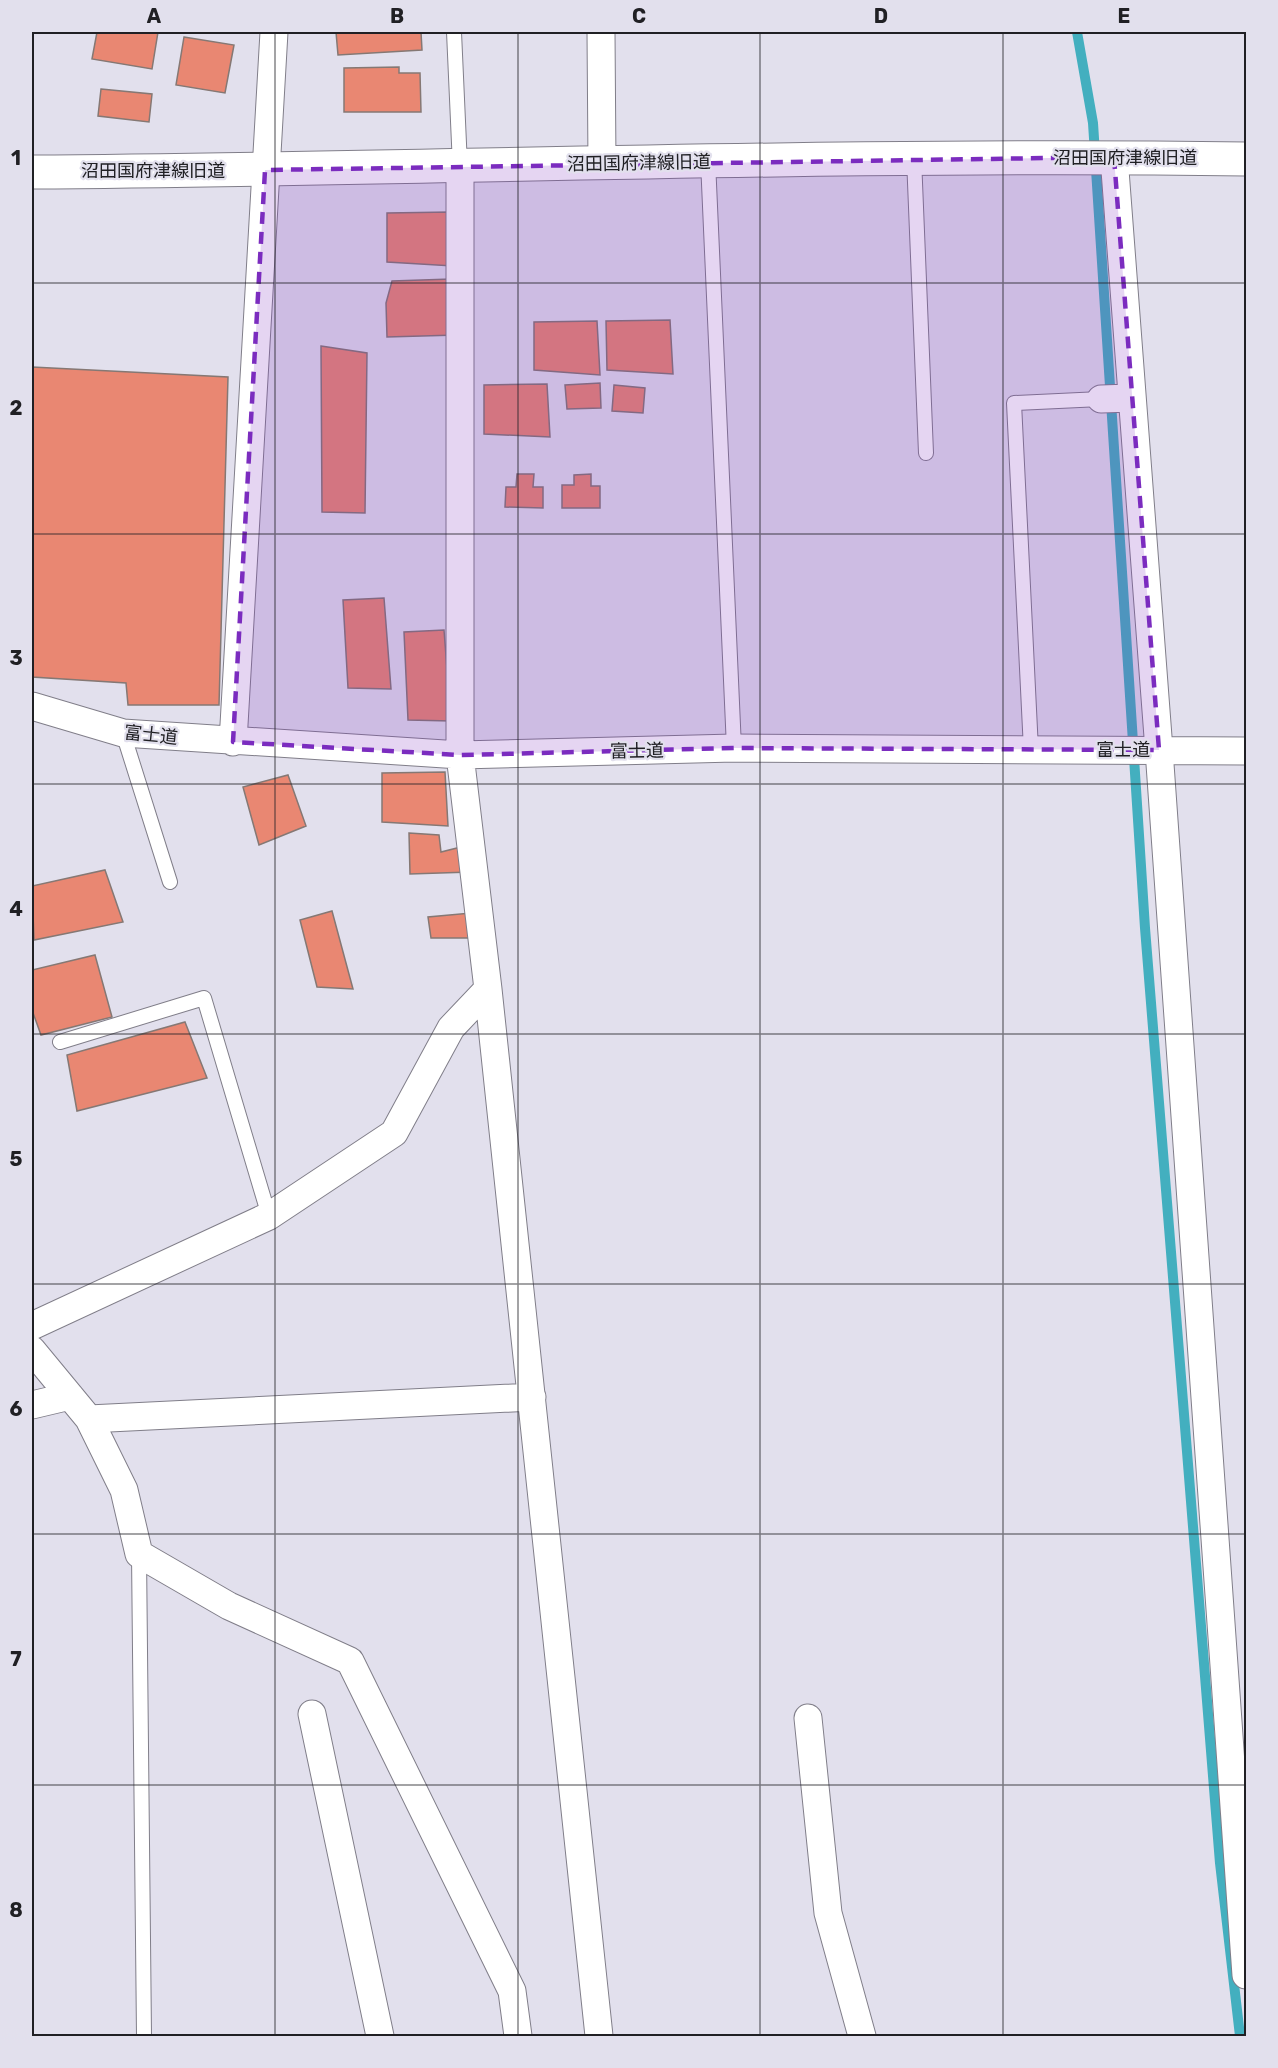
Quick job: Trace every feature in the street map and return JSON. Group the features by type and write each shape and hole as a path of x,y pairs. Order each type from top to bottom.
{"street":[{"path":"233,742 274,32"},
{"path":"601,32 602,164"},
{"name":"沼田国府津線旧道","path":"32,172 265,170 914,157 1246,159"},
{"path":"1114,157 1131,398 1144,750 1246,1975"},
{"path":"460,166 460,755 488,989 599,2037"},
{"path":"1101,399 1131,398"},
{"name":"富士道","path":"32,706 123,733 233,742 460,755 734,748 1246,751"},
{"path":"32,1326 269,1216 393,1133 452,1028 488,989"},
{"path":"32,1350 89,1419 124,1490 139,1554 230,1606 350,1661 512,1990 518,2037"},
{"path":"32,1404 70,1396"},
{"path":"89,1419 532,1397"},
{"path":"312,1714 380,2037"},
{"path":"807,1718 828,1913 862,2037"}],"lane":[{"path":"454,32 460,166"},
{"path":"914,157 926,453"},
{"path":"708,161 734,748"},
{"path":"1031,750 1014,404 1101,399"},
{"path":"123,733 170,882"},
{"path":"60,1042 204,998 269,1216"},
{"path":"139,1554 144,2037"}],"highlighted area":[{"path":"1114,157 1159,750 734,748 460,755 233,742 265,170"}],"building":[{"path":"97,32 158,32 152,69 92,59"},
{"path":"336,32 421,32 422,50 338,55"},
{"path":"184,37 234,45 225,93 176,85"},
{"path":"399,67 399,73 420,73 421,112 344,112 344,68"},
{"path":"101,89 152,94 149,122 98,116"},
{"path":"450,212 453,266 387,262 387,213"},
{"path":"451,279 457,335 387,337 386,303 392,281"},
{"path":"670,320 673,374 607,370 606,321"},
{"path":"597,321 600,375 534,370 534,322"},
{"path":"321,346 367,353 365,513 322,512"},
{"path":"32,367 228,377 219,705 128,705 126,683 32,677"},
{"path":"600,383 601,408 567,409 565,385"},
{"path":"547,384 550,437 484,434 484,385"},
{"path":"614,385 645,388 643,413 612,411"},
{"path":"517,474 534,474 533,487 543,487 543,508 505,507 506,487 516,487"},
{"path":"591,474 591,486 600,486 600,508 562,508 562,485 574,485 574,475"},
{"path":"384,598 391,689 348,688 343,600"},
{"path":"444,630 451,721 408,720 404,632"},
{"path":"445,772 448,826 382,822 382,773"},
{"path":"288,775 306,826 259,845 243,787"},
{"path":"409,833 439,835 441,852 465,846 470,872 410,874"},
{"path":"105,870 123,922 34,940 32,886"},
{"path":"332,911 353,989 317,987 300,920"},
{"path":"471,913 471,938 431,938 428,917"},
{"path":"95,955 112,1017 41,1035 32,1010 32,970"},
{"path":"185,1022 207,1078 77,1111 67,1055"}],"waterway":[{"path":"1077,32 1093,123 1145,928 1220,1863 1240,2036"}]}
